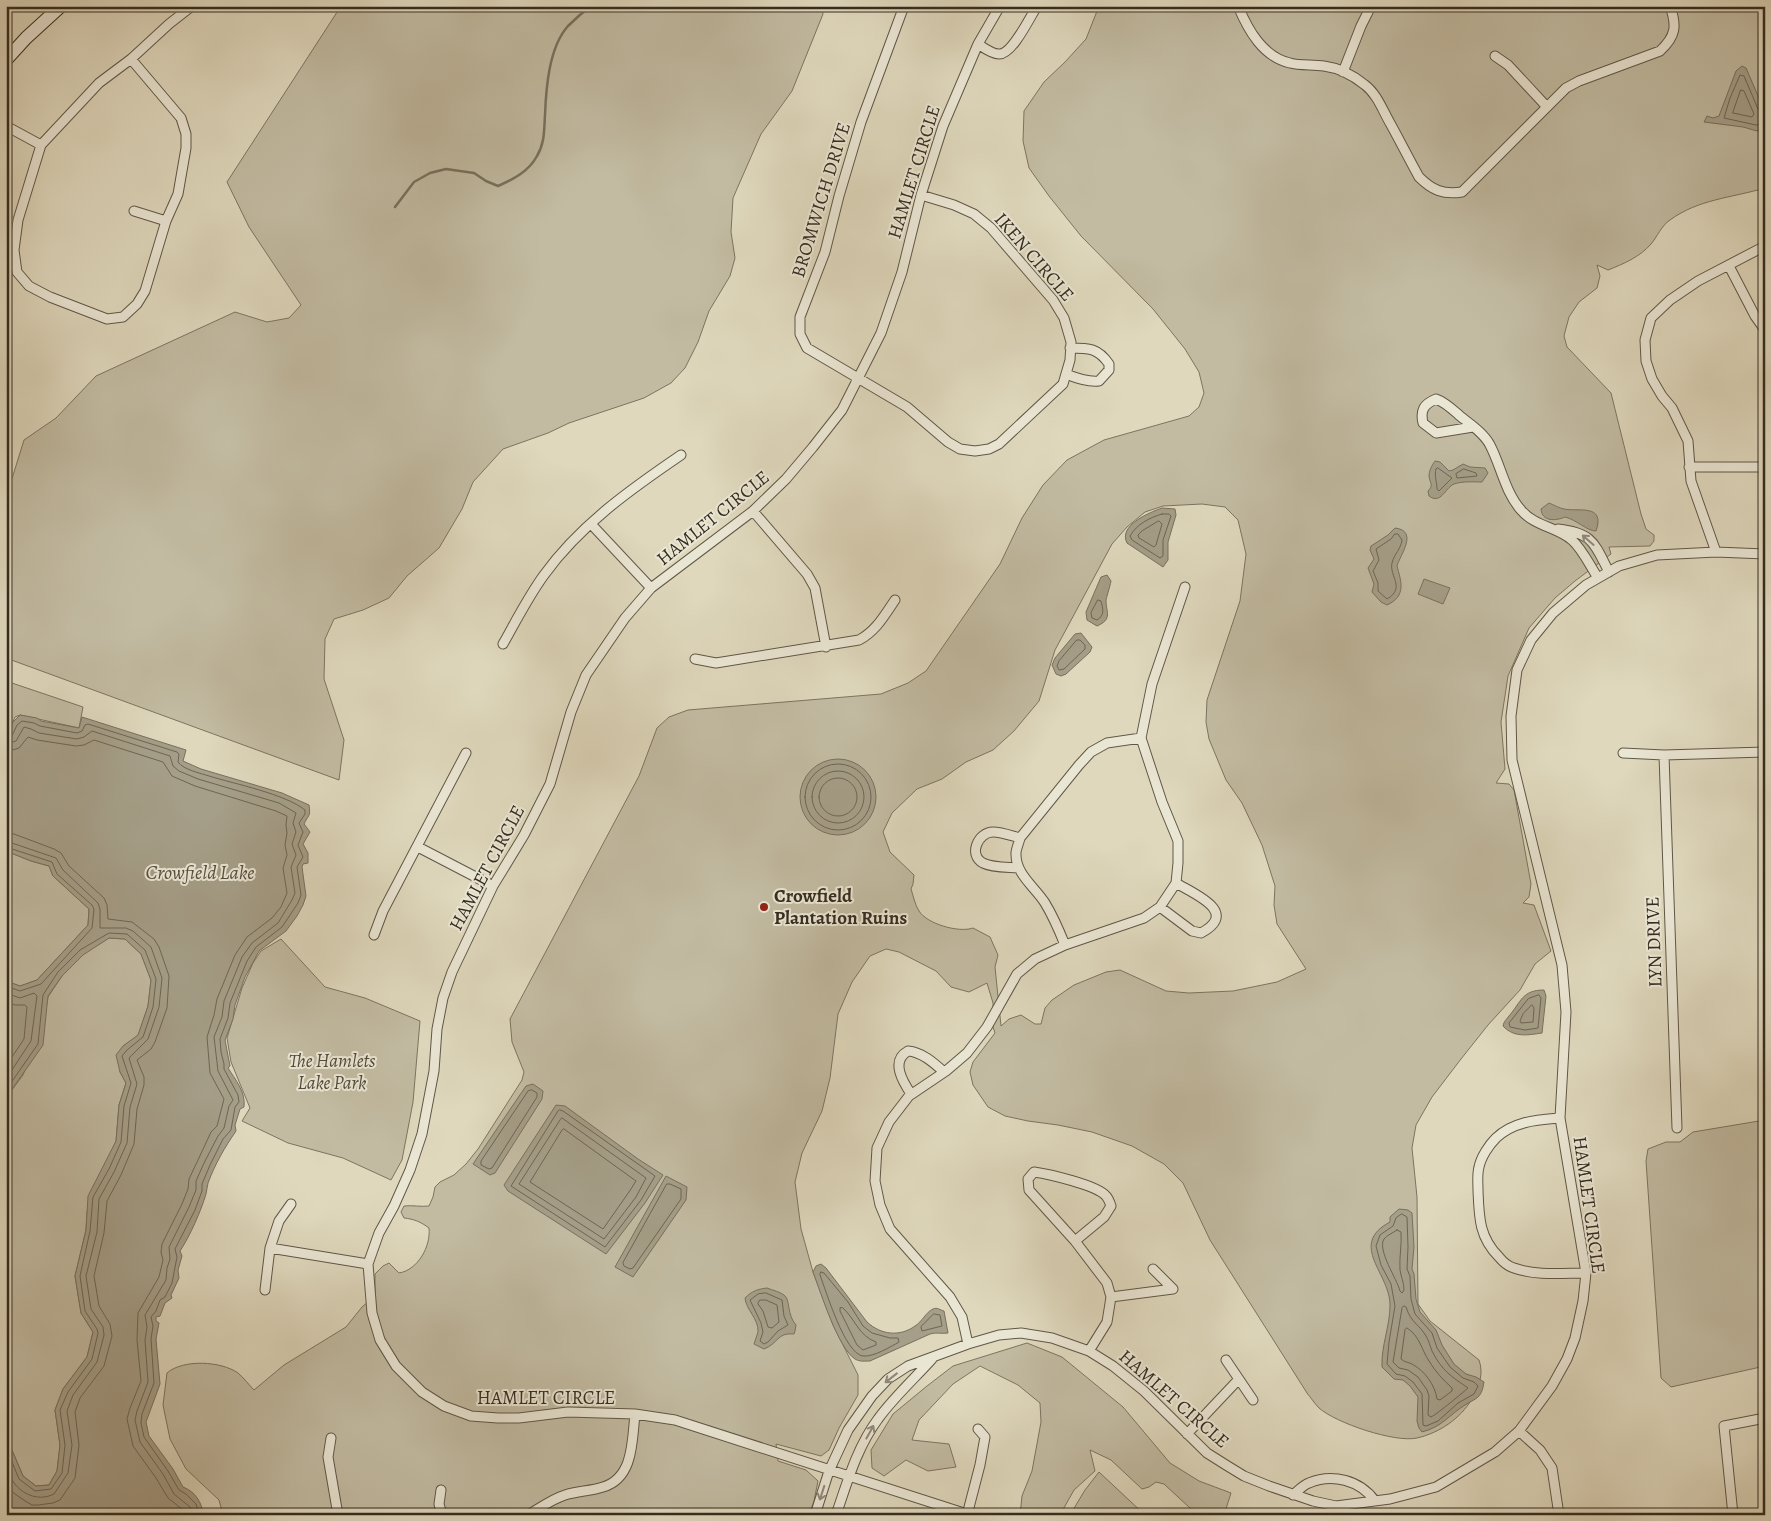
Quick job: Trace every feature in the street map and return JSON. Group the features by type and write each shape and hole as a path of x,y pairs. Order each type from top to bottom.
{"street":[{"path":"6,60 26,38 61,6"},
{"path":"131,59 181,118 186,134 186,148 178,194 166,221 145,291 138,304 123,317 107,318 50,297 29,286 17,272 14,250 18,220 41,145 99,83 131,59 192,6"},
{"name":"BROMWICH DRIVE","path":"858,379 807,348 800,334 800,317 824,252 861,122 904,6"},
{"name":"HAMLET CIRCLE","path":"849,1476 675,1420 634,1414 568,1412 519,1418 498,1418 471,1416 444,1406 422,1392 396,1366 380,1340 372,1314 368,1264 379,1233 394,1206 410,1170 422,1134 434,1071 436,1029 443,998 452,972 493,886 524,834 550,784 571,712 586,675 625,618 651,588 753,511 786,479 842,410 881,333 902,272 921,195 943,126 978,44 1000,6"},
{"path":"978,44 997,54 1003,54 1011,49 1037,6"},
{"path":"1238,6 1255,39 1276,57 1289,63 1325,66 1343,72 1368,87 1378,100 1419,177 1427,185 1439,192 1450,194 1462,192 1566,88 1660,51 1669,43 1674,33 1675,22 1670,6"},
{"path":"1343,72 1370,6"},
{"path":"1495,56 1508,65 1547,106"},
{"path":"6,126 41,145"},
{"name":"IKEN CIRCLE","path":"858,379 907,407 948,442 960,449 975,451 989,449 999,444 1063,384 1070,360 1071,342 1064,318 1053,300 991,228 974,214 954,205 921,195"},
{"path":"134,211 166,221"},
{"path":"1716,552 1690,481 1688,441 1672,408 1652,379 1646,361 1645,340 1651,318 1670,300 1698,281 1765,246"},
{"path":"1729,266 1755,316 1765,330"},
{"path":"1066,374 1080,379 1099,380 1109,370 1109,364 1099,351 1086,348 1070,348"},
{"path":"1474,427 1436,433 1422,423 1423,407 1436,398 1443,401 1474,427 1490,444 1513,500 1530,520 1572,539 1580,548 1598,578"},
{"path":"503,644 522,608 565,548 632,489 681,455"},
{"path":"1689,467 1765,467"},
{"path":"753,511 807,574 815,588 826,646"},
{"path":"590,524 651,588"},
{"path":"1552,529 1576,531 1584,535 1593,542 1609,572"},
{"name":"HAMLET CIRCLE","path":"815,1515 829,1471 848,1430 888,1379 908,1366 999,1335 1021,1333 1052,1338 1089,1351 1113,1366 1144,1391 1207,1453 1244,1476 1336,1511 1436,1487 1495,1452 1518,1431 1552,1386 1567,1359 1575,1338 1586,1273 1560,1118 1566,1012 1562,964 1512,760 1510,716 1517,670 1531,640 1553,613 1586,585 1619,566 1657,555 1716,552 1765,554"},
{"path":"968,1344 962,1317 950,1297 890,1229 880,1205 875,1181 877,1148 889,1122 912,1094 967,1053 987,1027 1017,974 1035,959 1065,945 1144,918 1160,907 1176,882 1178,841 1162,802 1141,738 1152,684 1185,587"},
{"path":"695,659 716,663 859,640 870,634 879,624 895,600"},
{"path":"1065,945 1043,900 1032,888 1019,868 1016,853 1020,838 1091,752 1107,743 1141,738"},
{"path":"1624,753 1664,755 1765,752"},
{"path":"374,935 383,911 466,753"},
{"name":"LYN DRIVE","path":"1664,755 1677,1128"},
{"path":"1019,868 990,865 982,862 977,858 975,849 978,841 985,835 993,832 1020,838"},
{"path":"418,847 493,886"},
{"path":"1160,907 1192,931 1202,933 1209,929 1215,920 1214,906 1176,882"},
{"path":"912,1094 901,1076 899,1064 903,1054 908,1051 919,1053 944,1072"},
{"path":"1560,1118 1523,1122 1496,1138 1487,1150 1478,1168 1481,1230 1486,1242 1494,1253 1504,1263 1514,1268 1538,1273 1586,1273"},
{"path":"1075,1241 1104,1217 1111,1206 1106,1196 1098,1190 1034,1172 1028,1179 1029,1190 1075,1241 1107,1283 1111,1297 1107,1322 1089,1351"},
{"path":"265,1290 270,1248 279,1221 291,1204"},
{"path":"270,1248 368,1264"},
{"path":"1111,1297 1173,1289 1153,1269"},
{"name":"HAMLET CIRCLE","path":"836,1515 849,1476 877,1420 934,1357"},
{"path":"1226,1360 1253,1400"},
{"path":"1187,1434 1238,1380"},
{"path":"528,1515 563,1496 581,1490 602,1488 614,1482 623,1472 630,1456 634,1414"},
{"path":"1732,1515 1724,1426 1765,1418"},
{"path":"849,1476 967,1514 980,1465 985,1437 978,1430"},
{"path":"1518,1431 1540,1450 1552,1468 1559,1515"},
{"path":"331,1438 328,1457 338,1515"},
{"path":"1293,1495 1307,1484 1325,1478 1349,1481 1368,1492 1375,1501"},
{"path":"441,1490 438,1504 442,1515"}],"green space":[{"path":"341,6 822,6 823,14 792,91 761,134 733,198 731,232 735,258 730,276 709,311 698,342 685,368 671,383 644,398 569,423 548,433 503,449 473,482 462,509 439,548 407,576 389,598 363,610 334,619 325,639 324,679 344,740 339,780 6,658 6,498 24,440 56,418 96,376 235,312 267,322 289,318 301,305 249,227 227,182"},
{"path":"1099,6 1765,6 1765,188 1704,203 1681,213 1667,222 1647,249 1637,256 1608,270 1597,265 1600,276 1597,288 1579,302 1569,317 1564,336 1567,347 1611,393 1641,514 1646,529 1654,535 1654,541 1650,546 1609,547 1611,554 1555,598 1529,628 1508,676 1501,722 1505,769 1496,783 1509,784 1514,790 1531,884 1529,897 1523,903 1534,905 1551,951 1535,964 1520,990 1488,1025 1432,1097 1416,1125 1412,1148 1417,1197 1418,1304 1430,1321 1479,1360 1480,1380 1472,1399 1455,1419 1441,1429 1425,1436 1407,1439 1381,1435 1366,1430 1338,1420 1319,1408 1307,1393 1210,1240 1183,1183 1164,1164 1132,1146 1092,1132 1005,1116 988,1107 973,1085 970,1072 973,1062 995,1033 993,1027 993,1003 987,983 969,992 951,987 936,971 899,952 886,949 870,956 852,982 838,1014 830,1078 822,1111 802,1153 795,1182 801,1229 813,1272 833,1325 858,1375 858,1395 829,1450 821,1456 776,1444 778,1461 806,1470 818,1481 809,1515 223,1515 219,1500 186,1469 170,1439 163,1405 167,1373 182,1365 212,1364 238,1373 254,1390 284,1365 346,1327 362,1307 375,1296 375,1274 383,1266 389,1263 399,1273 412,1267 422,1256 428,1242 429,1228 417,1221 404,1218 401,1212 404,1206 429,1206 435,1187 440,1182 454,1175 466,1164 478,1149 522,1080 524,1072 512,1042 510,1019 639,776 657,728 669,717 688,710 881,694 908,683 926,671 1000,564 1022,518 1043,485 1067,460 1104,440 1189,416 1199,407 1204,393 1199,372 1185,349 1153,309 1081,236 1029,168 1023,141 1024,111 1044,82 1086,39","holes":["1202,504 1225,507 1238,520 1246,554 1240,601 1207,700 1206,722 1209,739 1226,780 1242,803 1262,845 1275,886 1274,905 1277,924 1306,969 1277,982 1233,991 1189,993 1166,991 1120,970 1106,972 1074,985 1052,1000 1045,1008 1041,1024 1035,1024 1021,1015 1009,1019 1001,1026 995,967 998,955 990,937 973,928 952,928 923,916 916,906 911,889 914,875 890,852 883,832 892,813 917,789 942,779 966,762 993,750 1014,731 1039,701 1055,650 1112,544 1127,527 1145,512 1163,506"]},
{"path":"6,681 83,707 79,728 20,715 15,717 6,737"},
{"path":"6,851 49,866 53,876 89,909 88,925 37,980 20,986 6,981"},
{"path":"109,938 125,939 141,954 151,980 148,1006 138,1036 123,1046 120,1072 126,1083 119,1105 116,1141 87,1212 86,1230 75,1276 81,1313 93,1332 87,1357 63,1389 55,1410 60,1445 57,1471 49,1485 36,1486 23,1476 6,1436 6,1339 9,1322 6,1312 6,1098 23,1075 44,1019 48,997 62,976 83,954"},
{"name":"The Hamlets Lake Park","path":"281,939 325,987 365,998 420,1021 413,1102 402,1160 391,1180 343,1158 288,1143 242,1121 250,1108 231,1062 227,1038 242,988 253,963 261,951"},
{"path":"1765,1120 1765,1366 1671,1387 1661,1378 1646,1161 1648,1149 1666,1142 1680,1142 1693,1132"},
{"path":"1027,1343 1062,1357 1123,1407 1170,1463 1199,1481 1231,1493 1224,1515 1189,1515 1191,1509 1164,1484 1156,1482 1142,1489 1111,1460 1090,1450 1095,1471 1074,1490 1060,1515 1020,1515 1022,1496 1032,1471 1041,1422 1040,1403 1018,1385 980,1366 953,1384 919,1420 912,1440 949,1444 956,1467 928,1471 906,1460 884,1476 872,1468 871,1450 893,1414 927,1386 953,1366"},
{"path":"1099,1472 1145,1515 1070,1515 1085,1490"}],"water":[{"path":"1742,66 1746,68 1765,112 1765,128 1757,131 1743,127 1704,122 1707,116 1713,118 1719,116 1736,71"},
{"path":"1435,461 1440,462 1449,471 1463,464 1470,467 1485,468 1488,473 1482,482 1454,484 1440,497 1433,498 1429,496 1428,491 1431,486 1429,476"},
{"path":"1549,503 1564,509 1594,513 1597,516 1598,522 1596,531 1565,517 1554,520 1547,518 1541,509"},
{"path":"1162,508 1175,509 1176,515 1168,542 1168,560 1163,567 1127,543 1125,537 1130,526 1136,521"},
{"path":"1395,528 1402,530 1407,538 1397,566 1401,583 1400,593 1398,597 1387,605 1381,602 1372,592 1374,584 1368,568 1374,559 1370,550 1371,546"},
{"path":"1107,575 1111,581 1106,601 1108,615 1105,621 1097,626 1087,620 1086,612 1101,577"},
{"path":"1424,579 1450,588 1443,604 1418,594"},
{"path":"1081,633 1092,647 1090,652 1066,674 1061,676 1056,674 1052,665 1055,658 1075,634"},
{"name":"Crowfield Lake","path":"20,715 79,728 82,717 186,750 183,761 201,769 282,793 309,805 309,814 304,824 310,832 303,844 308,853 308,863 303,864 302,867 306,896 303,905 286,931 259,951 245,977 225,1040 230,1066 228,1068 242,1091 244,1107 240,1109 235,1125 236,1131 214,1169 198,1216 180,1251 182,1256 178,1270 179,1278 171,1295 172,1298 165,1303 160,1316 156,1317 156,1321 159,1323 156,1339 160,1384 146,1422 149,1436 173,1469 183,1487 197,1498 204,1515 6,1515 6,1436 23,1476 36,1486 49,1485 57,1471 60,1445 55,1410 63,1389 87,1357 93,1332 81,1313 75,1276 86,1230 88,1196 116,1141 119,1105 126,1083 120,1072 116,1055 123,1046 138,1035 148,1006 151,980 141,954 125,939 109,938 83,955 62,976 48,996 43,1045 6,1098 6,981 20,986 37,980 88,925 89,909 53,876 49,866 6,851 6,738 13,722"},
{"path":"838,759 852,762 865,770 873,783 876,797 873,811 865,824 852,832 838,835 824,832 811,824 803,811 800,797 803,783 811,770 824,762"},
{"path":"1544,990 1546,996 1542,1033 1516,1034 1503,1026 1526,995 1531,992"},
{"path":"533,1084 543,1091 542,1099 495,1173 490,1175 473,1164 526,1086"},
{"path":"556,1105 565,1106 663,1175 645,1203 606,1254 508,1191 504,1185"},
{"path":"666,1176 687,1187 686,1200 633,1277 615,1267"},
{"path":"1399,1209 1408,1210 1412,1213 1414,1247 1412,1269 1416,1299 1420,1312 1436,1330 1442,1345 1454,1364 1466,1374 1484,1382 1477,1398 1440,1424 1422,1432 1417,1421 1418,1397 1403,1380 1394,1379 1382,1367 1390,1306 1389,1294 1371,1250 1372,1240 1378,1231 1390,1222 1390,1217"},
{"path":"821,1264 867,1322 878,1330 897,1333 909,1330 928,1312 936,1308 944,1311 948,1333 930,1334 870,1361 855,1359 842,1344 825,1306 813,1272 816,1266"},
{"path":"767,1288 779,1292 787,1298 791,1317 796,1325 794,1334 784,1335 764,1349 754,1344 758,1327 745,1298 755,1291"}],"waterway":[{"path":"395,207 414,182 430,173 446,169 474,173 498,186 530,166 540,151 543,141 548,81 557,45 568,26 591,6"}],"place":[{"name":"Crowfield Plantation Ruins","path":"764,907"}]}
